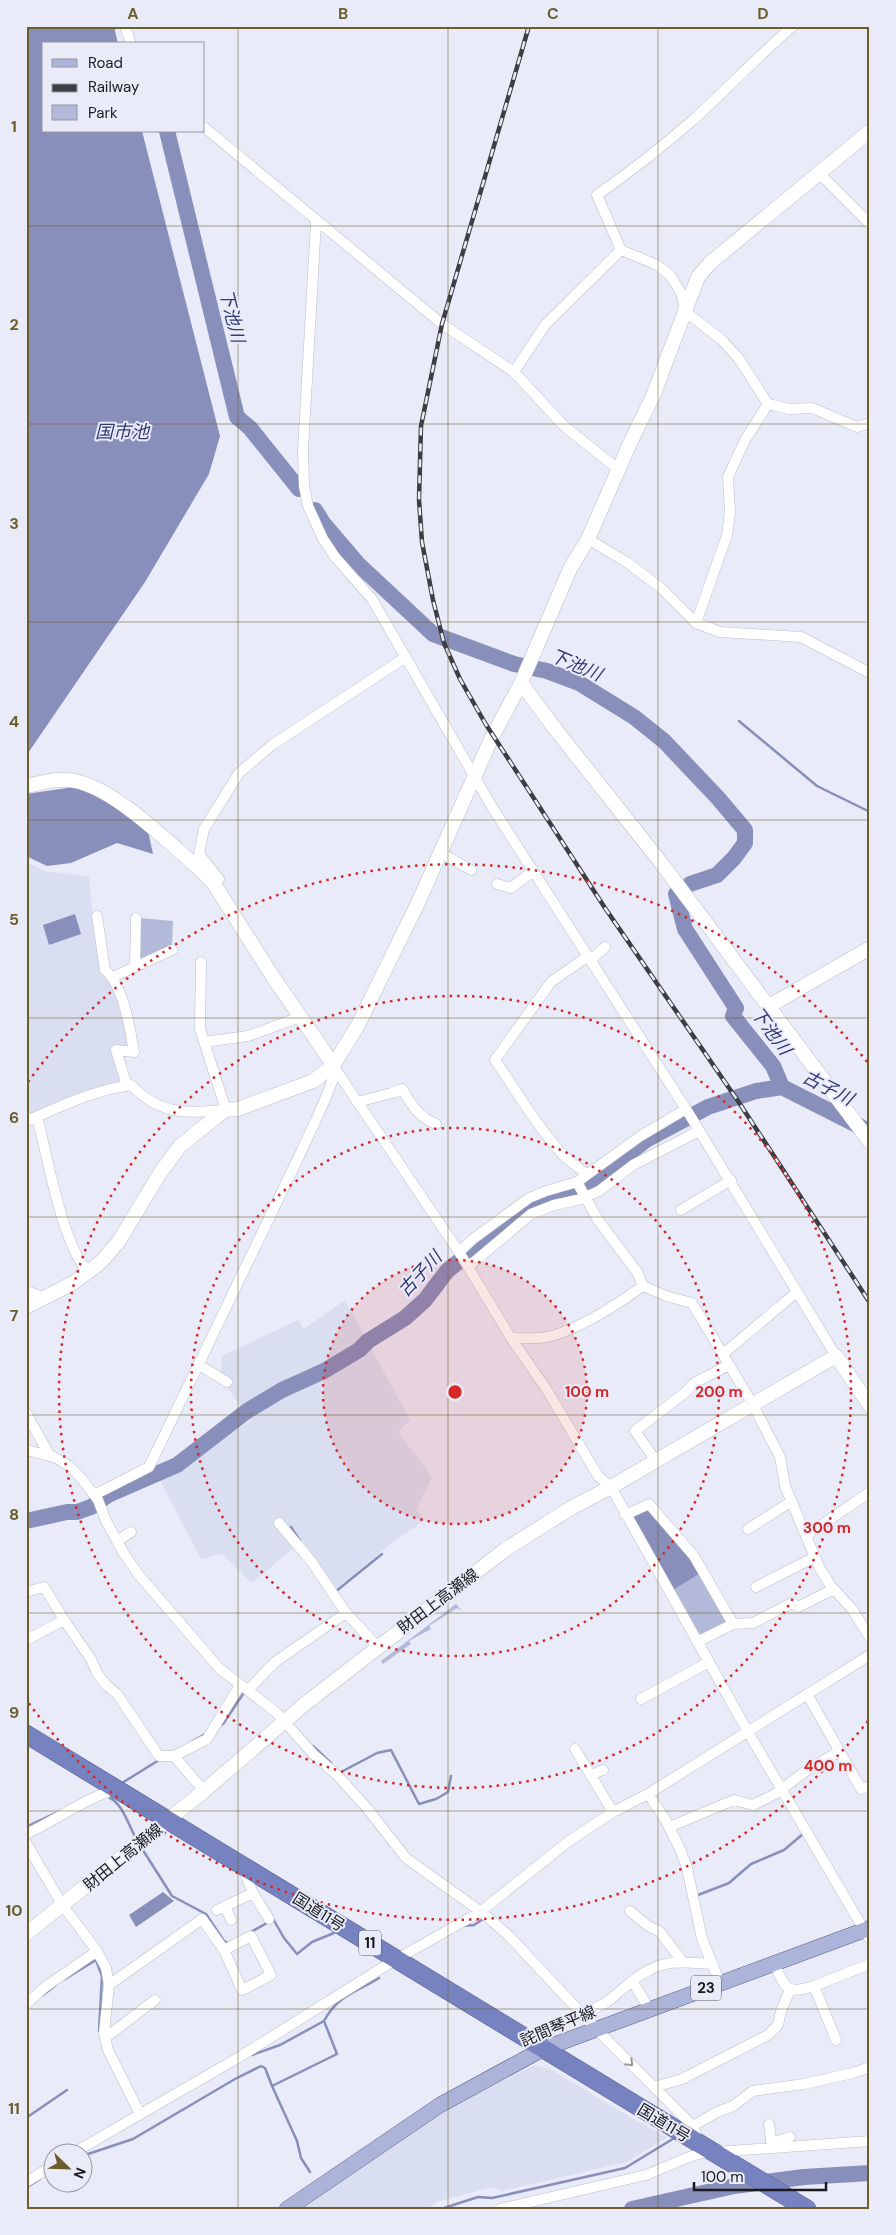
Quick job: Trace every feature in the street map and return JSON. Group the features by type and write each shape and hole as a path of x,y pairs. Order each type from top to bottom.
{"highway":[{"name":"国道11号","path":"26,1734 707,2148"},
{"name":"11","path":"707,2148 807,2209"}],"main road":[{"name":"詫間琴平線","path":"287,2209 440,2105 543,2049 595,2028 774,1963 868,1933"}],"street":[{"path":"125,26 130,42"},
{"path":"793,26 766,48 693,120 642,163 596,195 621,250 657,265 670,276 680,293 686,312 722,340 734,353 768,404 790,409 812,408 857,427 870,423"},
{"path":"205,129 442,324 514,372 564,426 619,470"},
{"path":"26,1121 74,1101 120,1086 131,1085 142,1097 152,1103 183,1113 238,1109 301,1087 313,1081 333,1065 347,1044 368,1005 441,853 493,735 521,683 570,569 588,539 668,363 698,277 710,263 870,131"},
{"path":"819,173 870,224"},
{"path":"316,222 303,450 304,486 308,506 323,539 372,599 492,807 731,1180 836,1356 870,1406"},
{"path":"514,372 545,325 621,250"},
{"path":"696,622 727,535 730,512 728,477 745,440 768,404"},
{"path":"588,539 628,563 655,584 696,622 720,632 801,637 870,673"},
{"path":"214,884 219,879 199,854 204,829 239,773 272,745 406,657"},
{"path":"521,683 662,864 870,1142"},
{"path":"26,786 64,780 76,781 109,795 196,866 214,884 300,1017 459,1252 511,1338 547,1390 598,1476 611,1487 748,1732 868,1933"},
{"path":"441,853 471,870"},
{"path":"497,884 511,888 533,871"},
{"path":"97,916 105,970 113,977 130,1025 134,1052 116,1050 127,1086"},
{"path":"135,966 136,918"},
{"path":"586,1175 580,1166 564,1157 495,1060 551,982 606,947"},
{"path":"769,1006 870,948"},
{"path":"113,977 172,950"},
{"path":"201,962 200,1028 226,1110"},
{"path":"204,1042 248,1036 300,1017"},
{"path":"94,1496 150,1466 302,1152 319,1109 330,1090 333,1065"},
{"path":"358,1102 402,1089 416,1112 424,1120 436,1124"},
{"path":"459,1252 473,1239 529,1198 546,1191 578,1184 586,1175 639,1137 686,1109"},
{"path":"26,1307 73,1283 101,1262 119,1241 170,1158 193,1134 226,1110"},
{"path":"37,1116 58,1204 79,1262 88,1272"},
{"path":"468,1266 531,1214 600,1191 633,1165 699,1131"},
{"path":"681,1210 731,1180"},
{"path":"578,1184 598,1220 644,1286 666,1296 692,1303 752,1404 780,1457 785,1486 820,1570 852,1609 870,1638"},
{"path":"511,1338 547,1337 558,1334 595,1318 644,1286"},
{"path":"26,1291 38,1295 42,1299"},
{"path":"723,1354 797,1292"},
{"name":"財田上高瀬線","path":"26,1934 204,1791 284,1722 378,1647 506,1550 572,1508 836,1356"},
{"path":"199,1365 228,1382"},
{"path":"656,1461 635,1431 687,1391 694,1383 729,1365"},
{"path":"26,1413 50,1456"},
{"path":"26,1450 50,1456 68,1466 81,1478 94,1496 117,1541 138,1574 219,1668 278,1713 314,1755 337,1775 370,1812 406,1858 480,1912 509,1936 582,2015 693,2126 707,2148"},
{"path":"807,1535 870,1492"},
{"path":"748,1529 792,1501"},
{"path":"625,1515 649,1504 694,1556 733,1624"},
{"path":"279,1523 311,1561 346,1613 378,1647"},
{"path":"117,1541 132,1532"},
{"path":"756,1588 815,1557"},
{"path":"26,1592 44,1587 91,1659 97,1673 106,1685 117,1694 159,1756 174,1756 207,1739 244,1687 275,1662 346,1613"},
{"path":"697,1642 733,1624 752,1622 792,1603 798,1607 834,1589"},
{"path":"26,1640 64,1620"},
{"path":"92,2142 241,2056 480,1912 562,1847 613,1812 648,1794 870,1655"},
{"path":"641,1699 708,1662"},
{"path":"807,1694 838,1752 861,1789 870,1786"},
{"path":"575,1749 613,1812"},
{"path":"669,1827 734,1800 753,1805 783,1789 808,1770 838,1752"},
{"path":"174,1756 204,1791"},
{"path":"591,1775 603,1770"},
{"path":"26,1834 49,1824 88,1801 117,1789"},
{"path":"648,1794 669,1827 686,1868 702,1939 720,1983"},
{"path":"26,1843 63,1906 97,1951 106,1968 109,1985 105,2014 105,2038 119,2073 140,2114"},
{"path":"242,1865 253,1893 269,1919"},
{"path":"231,1920 221,1908 253,1893"},
{"path":"630,1912 648,1926 659,1931 683,1962"},
{"path":"109,1985 202,1919 224,1950 242,1990 271,1975 251,1936 224,1950"},
{"path":"26,2004 46,1987 97,1951"},
{"path":"582,2015 607,2002 642,1973 659,1965 668,1962 712,1964"},
{"path":"774,1963 784,1985 790,1990 797,1991 870,1964"},
{"path":"632,1981 649,2008"},
{"path":"814,1986 836,2040"},
{"path":"654,2087 682,2079 768,2035 778,2026 781,2012 790,1990"},
{"path":"105,2038 155,2000"},
{"path":"693,2126 717,2112 733,2106 753,2091 804,2084 853,2073 870,2067"},
{"path":"769,2124 772,2146"},
{"path":"772,2146 790,2137"},
{"path":"500,2209 646,2175 707,2148 870,2141"},
{"path":"26,2182 42,2172"}],"shaded area":[{"path":"26,862 45,871 89,877 94,930 126,1025 130,1048 113,1048 124,1082 26,1116"},
{"path":"345,1300 410,1420 398,1432 432,1477 416,1510 425,1520 389,1545 335,1590 303,1540 252,1583 222,1554 201,1559 159,1478 251,1421 220,1377 222,1356 298,1320 304,1329"},
{"path":"537,2066 550,2069 667,2137 627,2162 502,2191 492,2187 439,2201 427,2209 295,2209 442,2110 531,2067"}],"green space":[{"path":"139,918 173,921 172,945 137,961"},
{"path":"701,1573 729,1621 699,1637 673,1590"},
{"path":"456,1604 461,1610 457,1608 429,1626 431,1629 409,1641 411,1644 383,1664 381,1661"}],"water":[{"name":"国市池","path":"26,26 114,26 118,42 42,42 42,132 142,132 220,436 209,474 145,582 26,756"},
{"path":"74,787 100,796 148,831 153,854 117,843 71,863 47,866 26,856 26,794"},
{"path":"75,914 81,934 49,945 43,925"},
{"path":"649,1506 701,1573 673,1590 631,1515"},
{"path":"163,1892 174,1901 136,1927 129,1915"}],"waterway":[{"name":"下池川","path":"167,132 237,417 250,428 299,489"},
{"name":"下池川","path":"315,510 323,523 358,564 433,634 514,664 547,671 579,683 634,717 664,741 718,798 745,830 745,843 734,858 717,875 690,884"},
{"path":"739,721 817,786 870,812"},
{"name":"下池川","path":"676,894 685,929 736,1008 733,1016 773,1066 782,1087"},
{"name":"古子川","path":"26,1521 67,1512 77,1512 91,1507 108,1495 177,1465 247,1411 282,1390 324,1371 359,1350 368,1341 405,1318 425,1300 447,1271 515,1216 538,1203 571,1193 594,1181 646,1140 708,1107 756,1091 782,1087 861,1127"},
{"path":"291,1527 300,1541"},
{"path":"335,1592 382,1554"},
{"path":"219,1726 223,1724 245,1691"},
{"path":"193,1741 205,1734"},
{"path":"313,1746 331,1763"},
{"path":"343,1771 377,1753 391,1750 419,1804 436,1799 448,1792 451,1776"},
{"path":"122,1783 159,1760"},
{"path":"110,1798 119,1805 137,1840"},
{"path":"26,1827 56,1813"},
{"path":"698,1895 729,1883 751,1864 784,1850 803,1834"},
{"path":"141,1847 172,1896 206,1914 224,1941 228,1943"},
{"path":"272,1917 284,1938 297,1954 312,1942 334,1933"},
{"path":"463,1926 474,1925 483,1919 485,1920"},
{"path":"249,1933 267,1923"},
{"path":"65,1979 96,1960 102,1976 99,2031"},
{"path":"310,2172 301,2158 297,2141 272,2086 337,2054 324,2021 329,2012 341,2000 379,1978"},
{"path":"43,1995 56,1985"},
{"path":"252,2055 280,2045 324,2021"},
{"path":"92,2153 133,2139 235,2079 261,2066 265,2068 272,2086"},
{"path":"26,2118 67,2090"},
{"path":"441,2209 478,2197 492,2198 625,2168 676,2137"},
{"path":"632,2209 734,2186 804,2177 870,2173"},
{"path":"26,2188 40,2179"}],"railway":[{"path":"529,26 442,324 421,426 419,500 422,542 433,600 444,643 460,679 485,723 605,908 738,1101 870,1303"}]}
